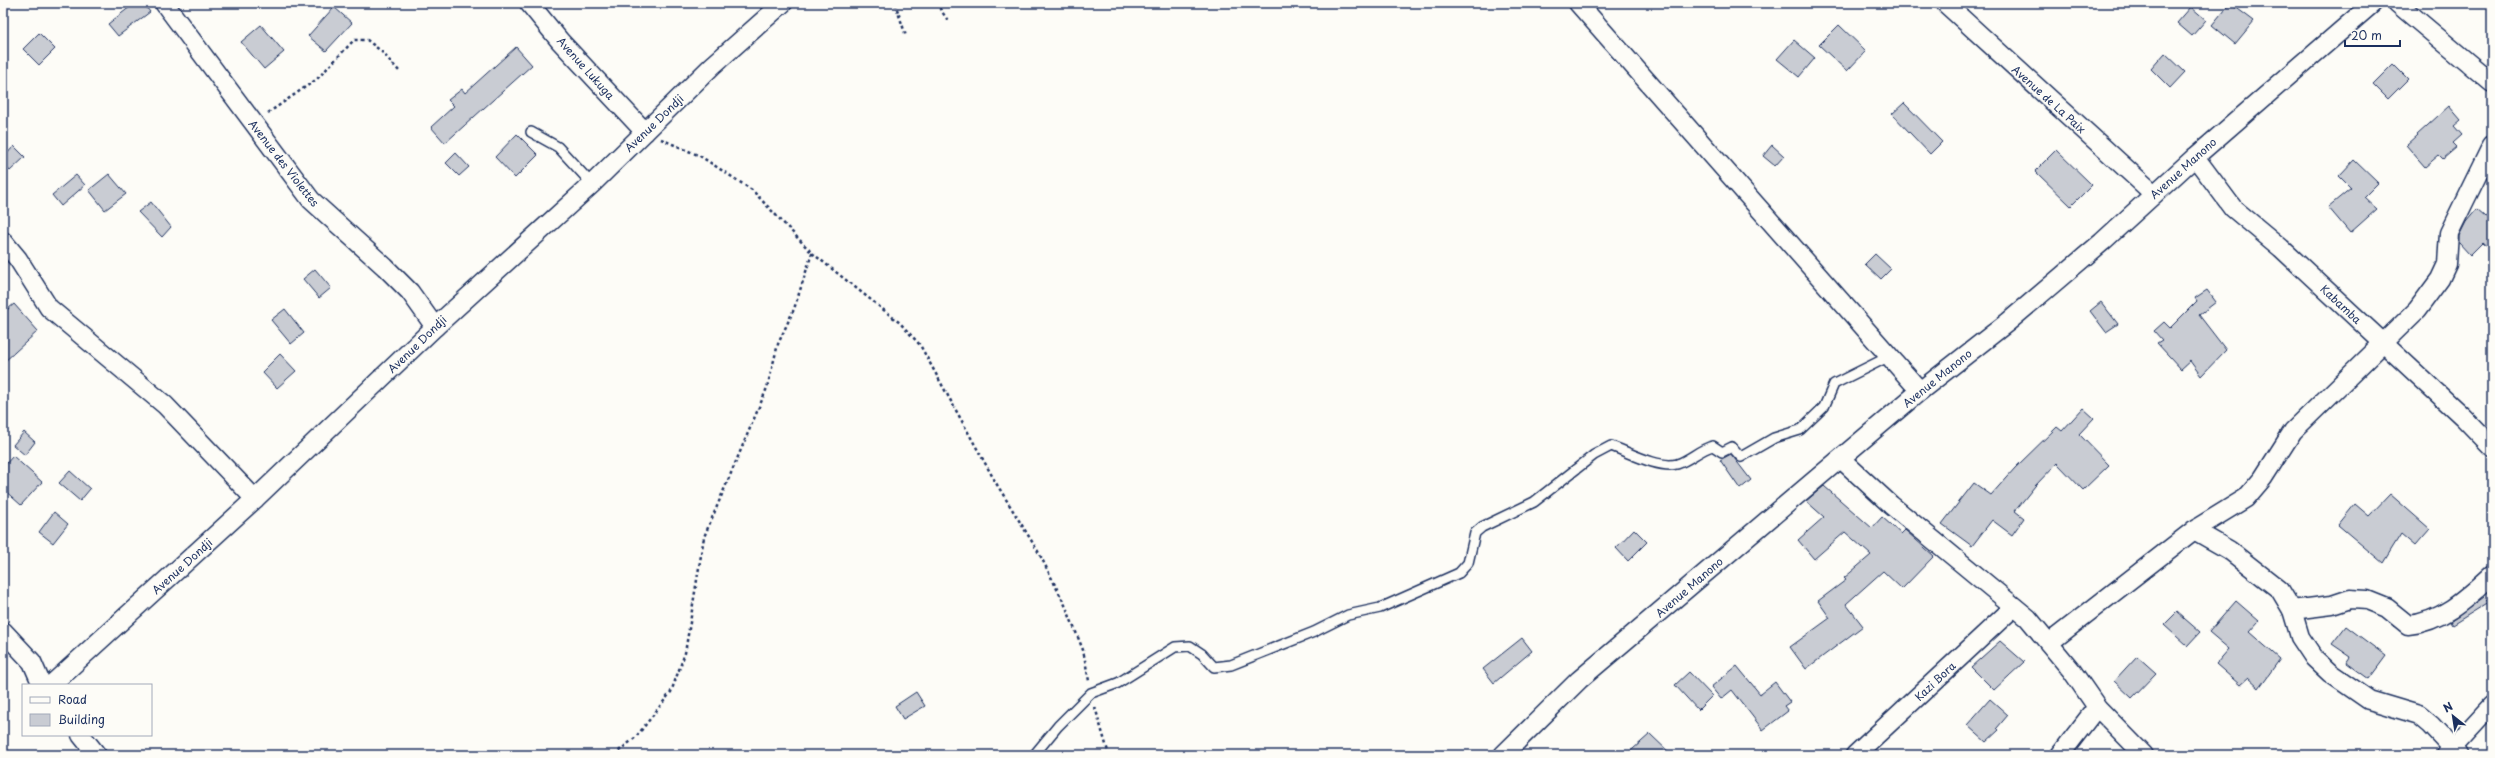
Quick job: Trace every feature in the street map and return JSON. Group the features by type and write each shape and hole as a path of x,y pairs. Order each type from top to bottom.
{"street":[{"name":"Avenue des Violettes","path":"164,3 311,200 385,267 410,292 435,327"},
{"name":"Avenue Lukuga","path":"529,3 560,41 644,132"},
{"name":"Avenue Dondji","path":"52,684 255,499 435,327 592,184 712,66 783,3"},
{"path":"1578,3 1920,390"},
{"name":"Avenue de La Paix","path":"1945,3 2154,194"},
{"name":"Avenue Manono","path":"1503,755 1579,680 1841,459 1920,390 2014,317 2102,242 2195,157 2373,3"},
{"path":"2397,3 2492,83"},
{"path":"2048,643 2194,530 2246,498 2263,478 2293,430 2417,310 2440,279 2447,264 2449,233 2492,145"},
{"name":"Kabamba","path":"2195,157 2233,208 2281,248 2463,417 2492,447"},
{"path":"3,241 18,259 49,308 165,405 255,499"},
{"path":"1841,459 1891,505 2028,618 2098,707 2144,755"},
{"path":"2194,530 2230,550 2280,590 2292,610 2300,637 2314,658 2330,673 2369,700 2419,714 2432,725 2452,753 2492,706"},
{"path":"2292,610 2332,605 2350,599 2367,600 2387,608 2408,625 2425,624 2447,613 2492,575"},
{"name":"Kazi Bora","path":"1855,755 2014,607"},
{"path":"3,631 32,662 42,684"},
{"path":"2060,755 2098,707"},
{"path":"82,736 97,755"}],"lane":[{"path":"531,132 558,147 592,184"},
{"path":"1034,755 1058,726 1091,693 1118,683 1175,647 1190,646 1202,654 1214,667 1231,665 1314,632 1348,615 1380,608 1459,573 1468,563 1475,533 1482,527 1534,502 1594,455 1611,446 1652,462 1676,464 1704,448 1713,446 1722,452 1732,448 1741,458 1774,438 1800,430 1824,407 1827,396 1834,384 1890,356"}],"path":[{"path":"895,3 906,36"},
{"path":"936,3 949,22"},
{"path":"253,124 317,79 354,40 367,40 380,51 398,71"},
{"path":"644,132 700,156 752,190 812,253 900,323 920,345 996,483 1039,553 1066,607 1083,650 1091,693 1103,730 1109,755"},
{"path":"614,755 636,737 671,692 685,653 704,537 766,388 778,344 794,309 812,253"}],"building":[{"path":"135,3 143,3 150,12 118,36 108,24"},
{"path":"2230,3 2254,21 2235,44 2212,25"},
{"path":"334,7 352,23 326,51 308,36"},
{"path":"2191,7 2206,20 2192,36 2177,23"},
{"path":"261,25 284,52 264,69 241,42"},
{"path":"1839,25 1866,51 1847,71 1819,45"},
{"path":"39,33 55,49 39,65 23,49"},
{"path":"1794,40 1815,58 1799,77 1777,59"},
{"path":"516,47 532,65 445,143 431,127 454,106 448,100 462,89 465,93"},
{"path":"2165,53 2185,72 2170,88 2151,69"},
{"path":"2393,64 2408,79 2388,99 2373,84"},
{"path":"1904,103 1942,142 1930,154 1892,114"},
{"path":"2449,106 2461,120 2454,126 2462,135 2453,143 2457,147 2443,159 2439,155 2425,167 2406,145"},
{"path":"517,134 538,155 515,178 495,157"},
{"path":"1772,145 1784,156 1775,166 1763,156"},
{"path":"14,146 25,157 10,171 3,164 3,158"},
{"path":"2056,150 2092,185 2071,206 2035,171"},
{"path":"456,153 469,167 459,176 446,163"},
{"path":"2354,160 2378,183 2364,197 2377,209 2350,233 2328,207 2351,188 2339,176"},
{"path":"109,174 126,194 105,210 89,190"},
{"path":"76,175 85,185 61,206 52,195"},
{"path":"151,202 171,227 162,237 138,212"},
{"path":"2477,209 2492,222 2492,252 2482,243 2470,255 2459,243 2459,236 2466,222"},
{"path":"1875,254 1891,269 1881,279 1865,264"},
{"path":"315,269 331,288 319,298 303,279"},
{"path":"2207,290 2216,302 2199,315 2226,350 2201,376 2190,361 2181,369 2157,343 2162,340 2154,331 2164,322 2170,328 2197,301 2195,298"},
{"path":"2101,302 2118,324 2106,332 2090,311"},
{"path":"14,304 38,331 3,363 3,313"},
{"path":"285,309 304,333 291,344 271,320"},
{"path":"280,354 296,371 277,388 262,372"},
{"path":"2083,408 2094,418 2079,434 2109,465 2083,490 2057,463 2035,486 2015,511 2024,518 2012,535 1992,520 1972,546 1942,524 1974,483 1991,495 2015,468 2057,427 2062,431"},
{"path":"24,432 35,442 25,455 13,445"},
{"path":"1731,454 1751,480 1740,489 1720,460"},
{"path":"13,456 42,482 21,505 3,489 3,467"},
{"path":"70,471 90,489 80,501 59,483"},
{"path":"1824,486 1872,528 1882,517 1901,534 1905,530 1934,556 1902,589 1883,571 1846,604 1863,626 1806,669 1790,647 1830,618 1818,601 1846,580 1844,578 1871,555 1845,532 1814,559 1798,540 1824,517 1806,501"},
{"path":"2390,494 2430,529 2415,546 2401,534 2383,563 2338,525 2355,504 2369,516"},
{"path":"54,512 68,524 53,543 39,532"},
{"path":"1634,529 1647,542 1628,561 1616,548"},
{"path":"2484,597 2489,602 2452,625 2450,622"},
{"path":"2236,601 2259,621 2249,632 2280,659 2259,688 2248,678 2240,685 2216,664 2229,649 2209,632"},
{"path":"2177,612 2200,632 2187,646 2164,625"},
{"path":"2346,626 2386,656 2369,679 2347,663 2351,657 2332,644"},
{"path":"1522,638 1532,651 1494,683 1483,669"},
{"path":"2000,641 2024,662 1994,690 1971,667"},
{"path":"2137,656 2156,673 2132,698 2114,681"},
{"path":"1737,666 1760,694 1775,682 1790,702 1784,706 1788,711 1763,730 1732,690 1721,699 1711,687"},
{"path":"1689,672 1712,696 1698,710 1675,685"},
{"path":"916,692 925,706 903,719 895,706"},
{"path":"1990,699 2008,715 1997,728 1999,730 1986,742 1967,725"},
{"path":"1650,734 1672,755 1626,755 1641,742"}]}
